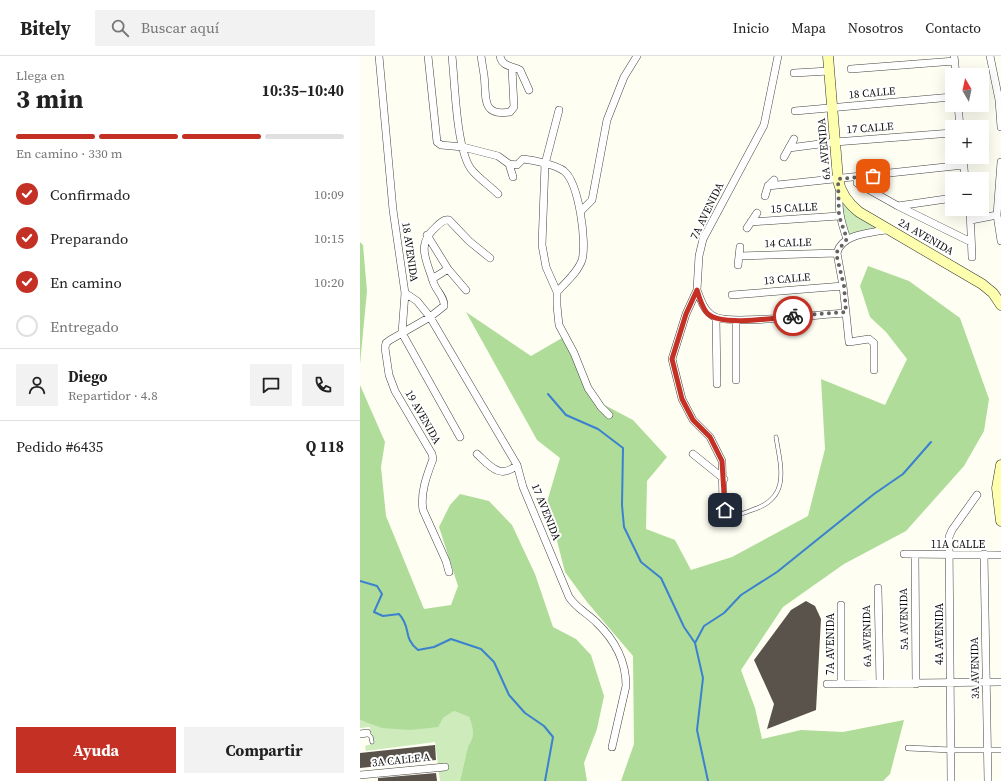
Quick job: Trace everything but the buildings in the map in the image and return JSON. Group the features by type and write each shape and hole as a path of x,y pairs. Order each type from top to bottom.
{"main road":[{"name":"6A AVENIDA","path":"828,56 840,190"},
{"name":"2A AVENIDA","path":"840,190 854,208 982,284 993,293 1001,305"},
{"path":"1000,471 997,488 1001,521"}],"street":[{"name":"18 AVENIDA","path":"379,56 393,210 405,293 402,333"},
{"path":"428,56 437,142 441,145 463,147 498,156 509,164 517,165 523,159 545,164 564,172 572,182 581,211 582,260 557,292"},
{"path":"452,56 460,134 463,147 471,168 498,194"},
{"path":"481,56 486,101 488,108 493,112 510,112 514,107 512,68"},
{"path":"581,211 592,200 595,190 601,144 607,120 624,77 636,56"},
{"name":"7A AVENIDA","path":"724,507 724,479 722,461 713,443 693,420 682,399 672,359 686,314 697,290 699,256 703,239 764,125 778,56"},
{"path":"990,56 999,100 1001,127"},
{"path":"851,69 955,58 956,68"},
{"path":"500,59 512,68 520,70 529,90"},
{"path":"794,73 829,71"},
{"name":"18 CALLE","path":"795,111 945,98"},
{"path":"559,110 545,164 542,245 546,267 557,292 556,306 559,325 574,353 588,388 601,407 610,415"},
{"name":"17 CALLE","path":"789,148 835,142 945,134"},
{"path":"784,157 794,139"},
{"path":"1001,162 997,215 1001,241"},
{"path":"509,164 513,177"},
{"path":"768,186 964,165 965,172"},
{"path":"858,177 857,183 898,206 971,242"},
{"path":"765,196 768,186 774,180"},
{"name":"6A AVENIDA","path":"840,190 838,197 839,216 844,242"},
{"path":"898,206 945,199"},
{"name":"15 CALLE","path":"758,213 749,225 839,216"},
{"path":"971,220 997,215"},
{"name":"2A AVENIDA","path":"971,216 972,257"},
{"path":"460,437 402,333 430,317 444,306 444,302 432,279 424,246 427,235 444,221 449,220 469,241 490,258"},
{"path":"874,370 873,341 869,339 849,342 844,286 836,253 844,242 890,229"},
{"path":"427,235 448,269 466,290"},
{"path":"738,265 740,247"},
{"name":"14 CALLE","path":"739,256 836,253"},
{"path":"432,279 448,269"},
{"name":"13 CALLE","path":"732,295 844,286"},
{"path":"697,290 708,313 716,318 736,320 846,312"},
{"name":"17 AVENIDA","path":"405,293 417,301 430,317 517,465 523,487 569,597 579,610 596,622 610,637 623,664 626,686 612,747"},
{"path":"716,318 718,352 717,384"},
{"path":"736,320 736,380"},
{"name":"19 AVENIDA","path":"402,333 386,343 385,348 389,375 393,386 432,454 433,459 422,493 423,510 446,561 449,572"},
{"path":"477,454 499,472 511,470 517,465"},
{"path":"693,454 724,479"},
{"name":"4A AVENIDA","path":"951,781 950,533 977,495"},
{"name":"11A CALLE","path":"904,554 1001,555"},
{"name":"3A AVENIDA","path":"984,554 988,781"},
{"name":"5A AVENIDA","path":"914,555 916,684"},
{"name":"6A AVENIDA","path":"878,588 880,684"},
{"name":"7A AVENIDA","path":"841,605 841,683"},
{"path":"826,684 1001,682"},
{"path":"908,748 1001,750"},
{"name":"3A CALLE A","path":"360,775 445,767"}],"lane":[{"path":"724,507 731,515 756,509 766,504 776,493 782,476 776,437"},
{"path":"364,733 371,737 372,742"}],"green space":[{"path":"838,198 888,229 847,239"},
{"path":"360,242 363,245 367,291 360,364"},
{"path":"868,266 909,281 960,318 989,399 984,431 964,466 906,531 844,564 783,607 741,670 755,708 762,739 801,730 843,732 904,720 890,774 883,781 621,781 634,744 633,656 587,602 565,572 547,502 560,458 537,440 466,312 531,356 562,338 595,400 633,420 667,457 647,481 646,529 675,540 691,570 732,557 808,516 825,449 821,379 885,405 907,359 886,332 870,317 860,286"},
{"path":"360,385 385,442 381,467 386,516 424,609 451,605 458,586 439,527 450,505 460,494 489,501 512,525 535,574 553,627 576,639 591,655 604,696 597,729 584,763 587,781 460,781 468,746 471,743 473,732 469,717 454,711 443,718 438,727 410,730 382,728 360,720"},
{"path":"454,711 469,717 474,730 472,742 468,746 460,781 440,781 435,742 366,751 365,746 372,744 370,727 360,728 360,720 366,722 443,718"}],"waterway":[{"path":"548,394 566,415 598,429 623,448 622,505 624,527 641,562 661,578 684,627 695,643 703,678 697,730 708,781"},
{"path":"695,643 704,626 724,613 741,595 777,572 874,494 903,474 931,442"},
{"path":"360,581 377,586 382,594 374,612 383,616 399,614 403,619 410,641 418,650 434,647 451,639 481,649 494,662 509,695 525,713 544,726 553,737 545,781"}],"way so far":[{"path":"793,316 846,312 844,286 836,253 847,239 839,216 838,197 840,190 838,179 873,176"}],"route":[{"path":"725,510 722,461 710,437 693,420 682,399 672,359 686,314 697,290 701,302 708,313 716,318 743,320 793,316"}]}
